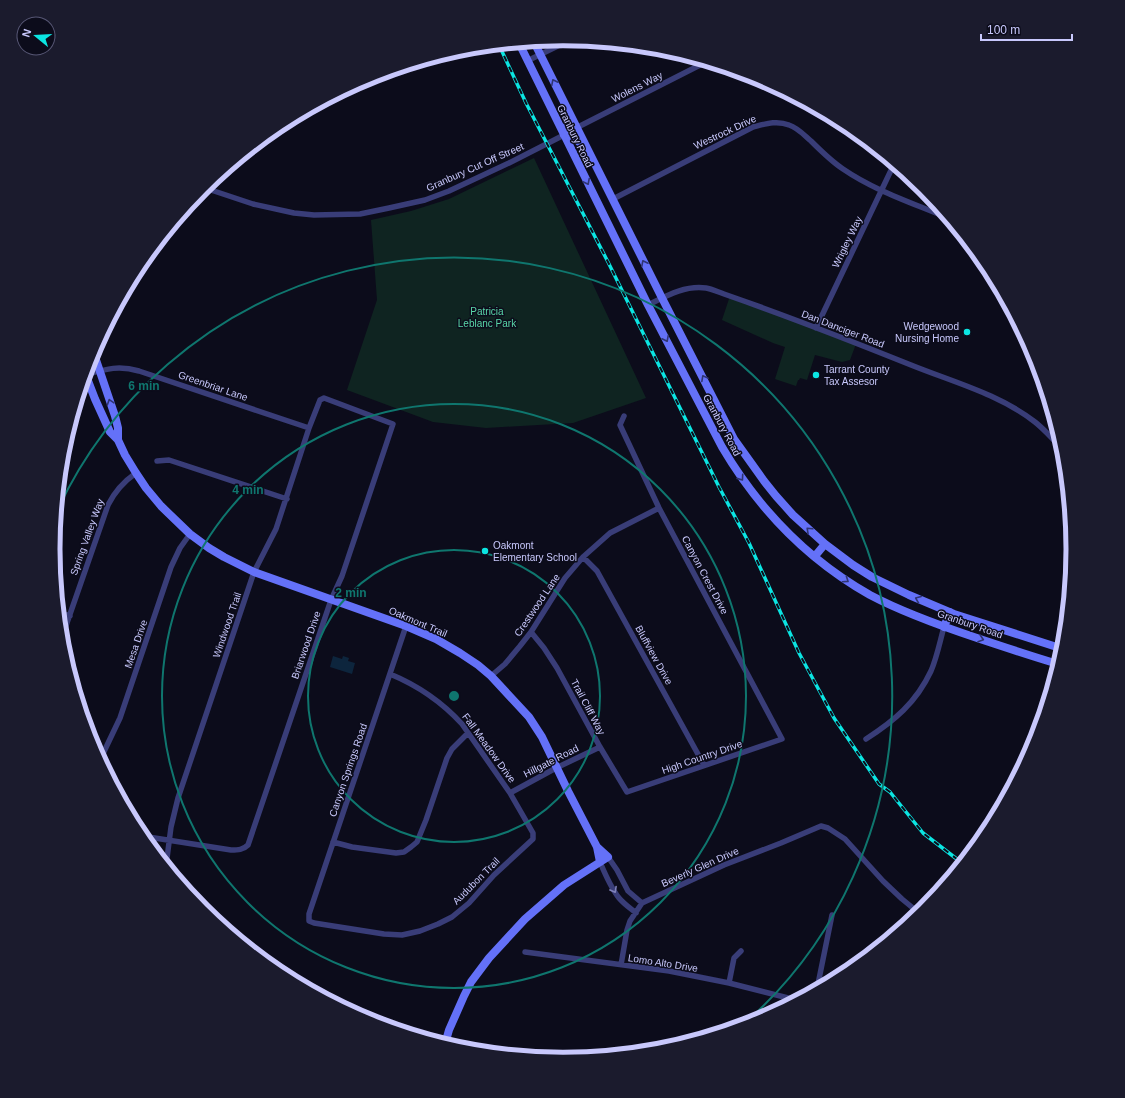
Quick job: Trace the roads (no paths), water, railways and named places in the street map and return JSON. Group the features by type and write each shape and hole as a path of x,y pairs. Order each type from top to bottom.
{"main road":[{"name":"Granbury Road","path":"536,47 734,439 776,496 793,515 825,544 872,577 909,595 950,612 1056,647"},
{"name":"Granbury Road","path":"521,48 648,305 722,447 746,486 761,504 794,539 832,570 871,595 903,611 944,627 1052,662"},
{"path":"564,135 568,127 566,106"},
{"path":"564,135 568,133 571,135 590,155"},
{"name":"Oakmont Trail","path":"96,361 115,416 118,428 118,440"},
{"name":"Oakmont Trail","path":"88,382 110,432 118,440 125,455 146,488 161,506 190,534 219,554 254,572 406,626 436,639 478,665 491,676 529,717 542,737 556,768 597,847 600,862"},
{"path":"722,447 734,439"},
{"path":"815,556 825,544"},
{"path":"944,627 950,612"},
{"name":"Oakmont Trail","path":"597,847 608,856"},
{"path":"447,1038 471,982 489,958 525,919 564,885 608,856"}],"street":[{"path":"527,61 557,46"},
{"name":"Wolens Way","path":"576,128 700,65"},
{"name":"Westrock Drive","path":"613,199 753,127 768,123 784,123 791,125 800,131 832,161 864,182 938,214"},
{"name":"Granbury Cut Off Street","path":"211,189 252,204 294,213 314,215 360,214 425,200 449,191 509,164 564,135"},
{"name":"Wrigley Way","path":"816,328 892,169"},
{"name":"Dan Danciger Road","path":"648,305 679,290 693,287 706,288 870,348 986,394 1021,412 1043,429 1053,440"},
{"name":"Greenbriar Lane","path":"92,373 118,368 128,368 309,428"},
{"name":"Windwood Trail","path":"167,860 171,827 178,798 254,572 273,538 309,428 320,400 324,398 393,424"},
{"name":"Canyon Crest Drive","path":"624,416 620,425 659,508 782,738"},
{"name":"Briarwood Drive","path":"169,840 231,850 244,849 248,845 331,600 342,576 393,424"},
{"path":"157,461 169,460 287,499"},
{"name":"Spring Valley Way","path":"66,627 108,505 119,487 136,473"},
{"name":"Crestwood Lane","path":"491,676 505,664 531,632 565,578 583,557 610,533 659,508"},
{"name":"Mesa Drive","path":"103,753 120,718 171,568 180,548 190,534"},
{"name":"Bluffview Drive","path":"583,557 597,571 704,765"},
{"path":"64,614 70,616"},
{"name":"Canyon Springs Road","path":"309,921 309,914 406,626"},
{"path":"866,739 890,723 917,695 931,670 944,627"},
{"name":"Trail Cliff Way","path":"531,632 557,668 600,747 627,792"},
{"name":"Fall Meadow Drive","path":"390,674 414,685 436,699 454,716 510,792 533,833 533,839"},
{"path":"333,842 352,848 396,853 404,852 412,847 417,842 426,820 447,758 452,749 468,733"},
{"name":"High Country Drive","path":"627,792 782,738"},
{"name":"Hillgate Road","path":"510,792 600,747"},
{"name":"Beverly Glen Drive","path":"642,903 724,865 821,826 828,828 845,839 883,881 914,909"},
{"path":"151,837 169,840"},
{"name":"Audubon Trail","path":"309,921 314,923 402,935 420,931 438,924 452,916 469,903 494,875 533,839"},
{"name":"Oakmont Trail","path":"608,856 628,891 642,903"},
{"name":"Oakmont Trail","path":"600,862 618,897 624,904 636,913"},
{"path":"621,965 630,921 642,903"},
{"path":"818,982 832,915"},
{"path":"728,983 734,958 742,951"},
{"name":"Lomo Alto Drive","path":"525,952 669,971 728,983 789,998"}],"water":[{"path":"333,656 342,659 343,656 349,658 348,661 355,663 352,674 330,667"}],"railway":[{"path":"501,50 526,103 608,262 719,487 749,543 799,653 834,718 879,784 890,792 923,833 958,860"}],"place":[{"name":"Wedgewood Nursing Home","path":"967,332"},
{"name":"Tarrant County Tax Assesor","path":"816,375"},
{"name":"Oakmont Elementary School","path":"485,551"}],"park label":[{"name":"Patricia Leblanc Park","path":"487,316"}]}
